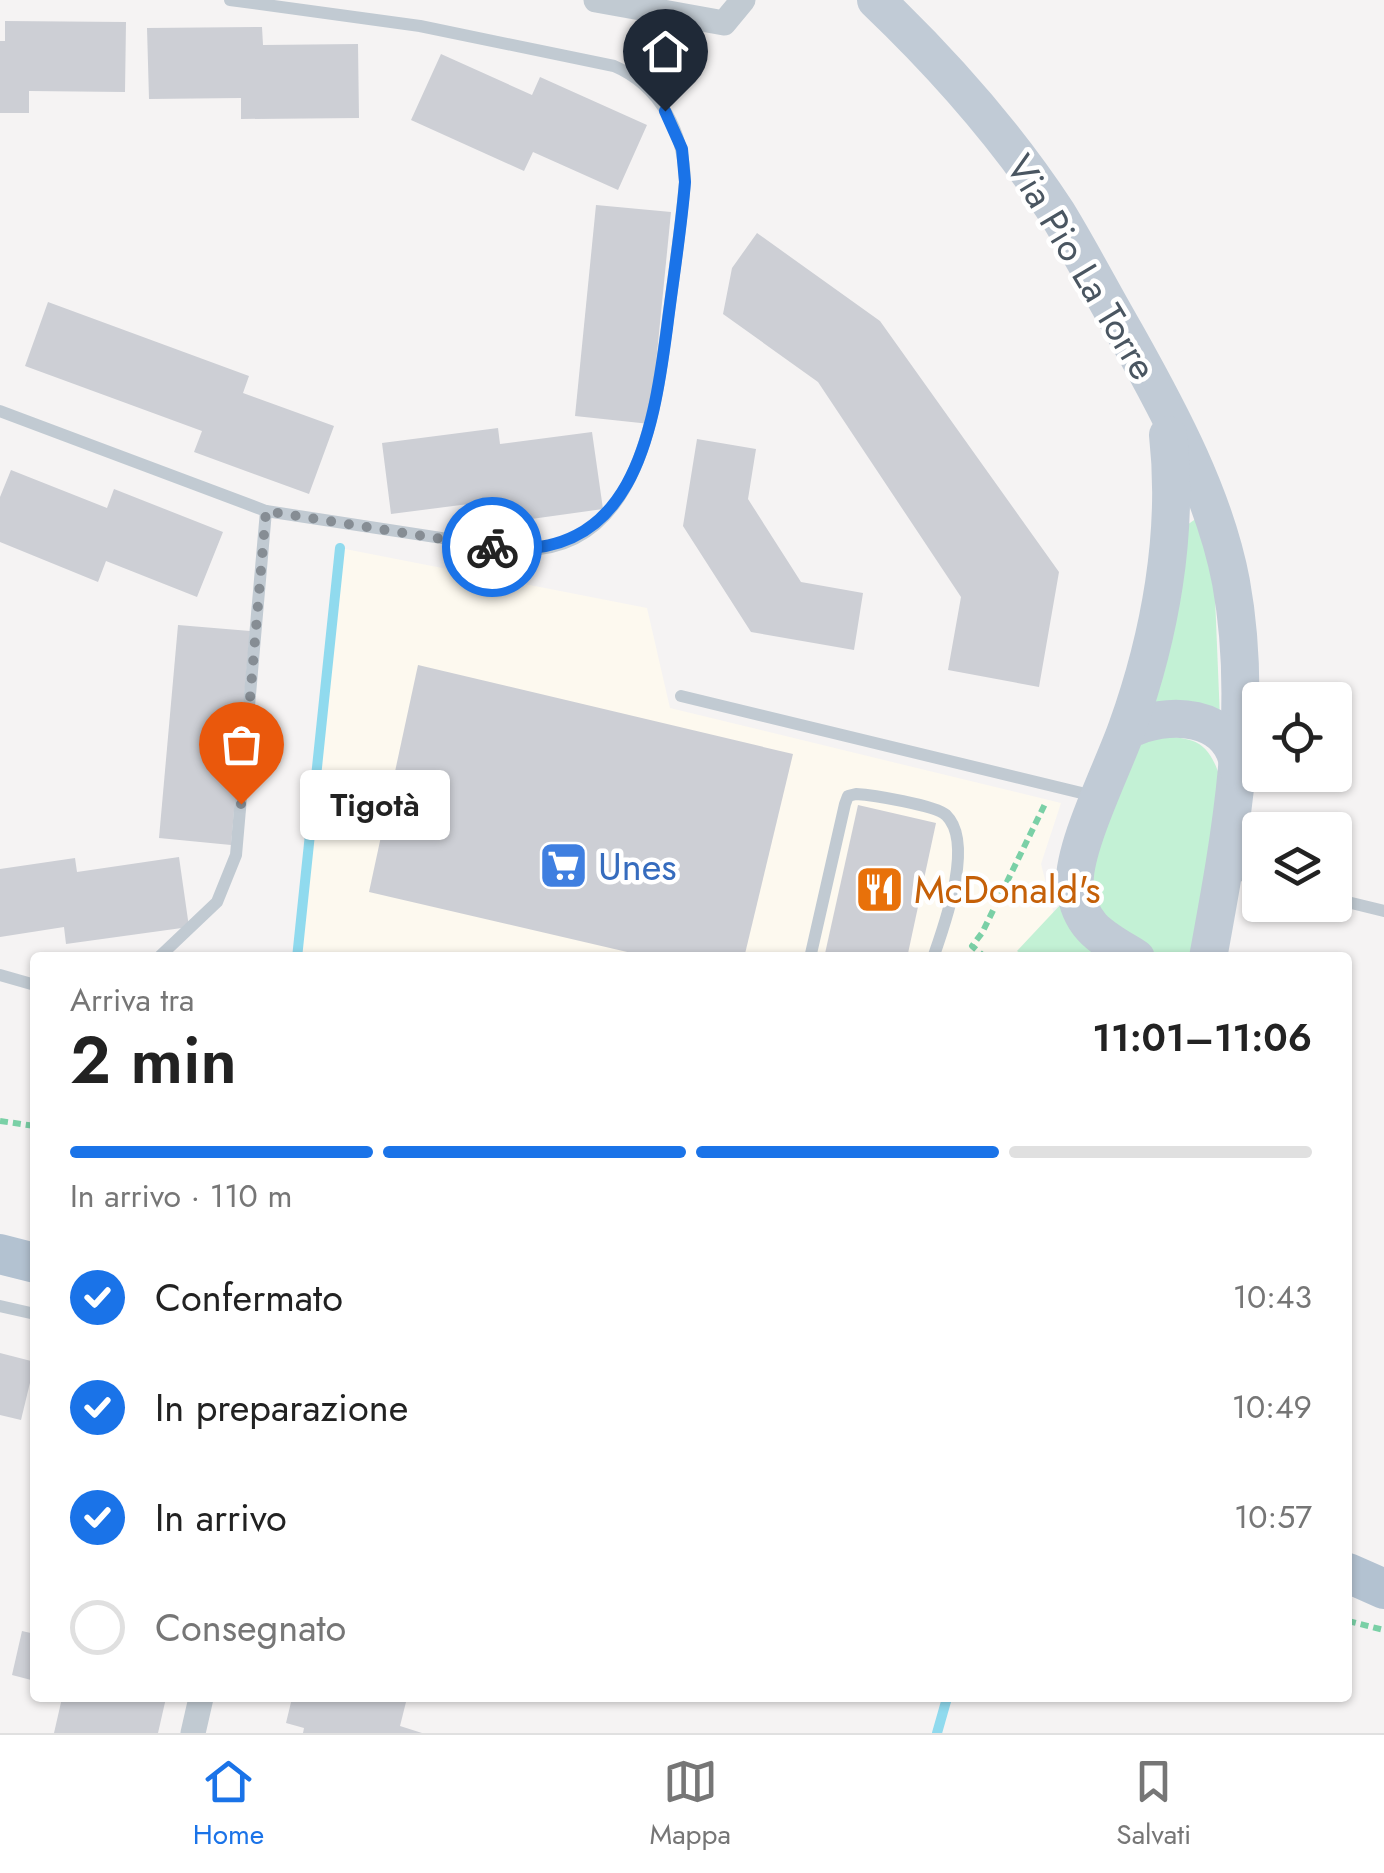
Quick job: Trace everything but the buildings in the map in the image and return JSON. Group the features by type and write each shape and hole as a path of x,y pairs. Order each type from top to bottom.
{"main road":[{"path":"0,1254 30,1261"},
{"path":"1352,1575 1384,1591"},
{"path":"1352,1590 1384,1591"}],"street":[{"path":"596,0 724,23 743,0"},
{"name":"Via Pio La Torre","path":"876,0 942,68 1038,187 1164,403 1220,541 1230,580 1242,698 1239,772 1209,952"},
{"name":"Via Pio La Torre","path":"1125,952 1097,936 1079,908 1075,871 1127,731 1168,561 1171,459 1164,403"},
{"path":"1127,731 1164,716 1198,720 1224,738 1238,761 1239,772"},
{"path":"192,1733 201,1702"}],"lane":[{"path":"0,411 266,511 520,550 559,546 583,534 618,498 651,428 685,166 678,134 665,111 642,83 614,66 420,26 230,0"},
{"path":"164,952 217,902 236,855 266,511"},
{"path":"682,696 1101,797"},
{"path":"811,952 845,804 848,796 856,794 940,811 952,826 957,862 954,888 935,952"},
{"path":"1224,870 1242,875"},
{"path":"1352,903 1384,911"},
{"path":"0,976 30,984"},
{"path":"0,1306 30,1313"}],"path":[{"path":"979,952 972,946 982,934 1054,786"},
{"path":"0,1121 30,1125"},
{"path":"1352,1623 1384,1630"}],"shaded area":[{"path":"340,548 647,608 670,708 1061,803 1041,864 1064,952 298,952"}],"green space":[{"path":"1197,518 1214,572 1220,719 1149,708 1187,525"},
{"path":"1153,735 1197,743 1216,766 1221,780 1197,952 1146,952 1126,942 1095,911 1089,869 1125,758"},
{"path":"1062,903 1102,952 1018,952"}],"waterway":[{"path":"298,952 340,548"},
{"path":"937,1733 946,1702"}],"way so far":[{"path":"241,804 266,511 492,547"}],"place":[{"name":"Tigotà","path":"241,804"},
{"name":"Unes","path":"563,866"},
{"name":"McDonald's","path":"879,889"}],"route":[{"path":"492,547 543,549 583,534 618,498 642,455 658,398 685,182 678,134 665,111"}]}
